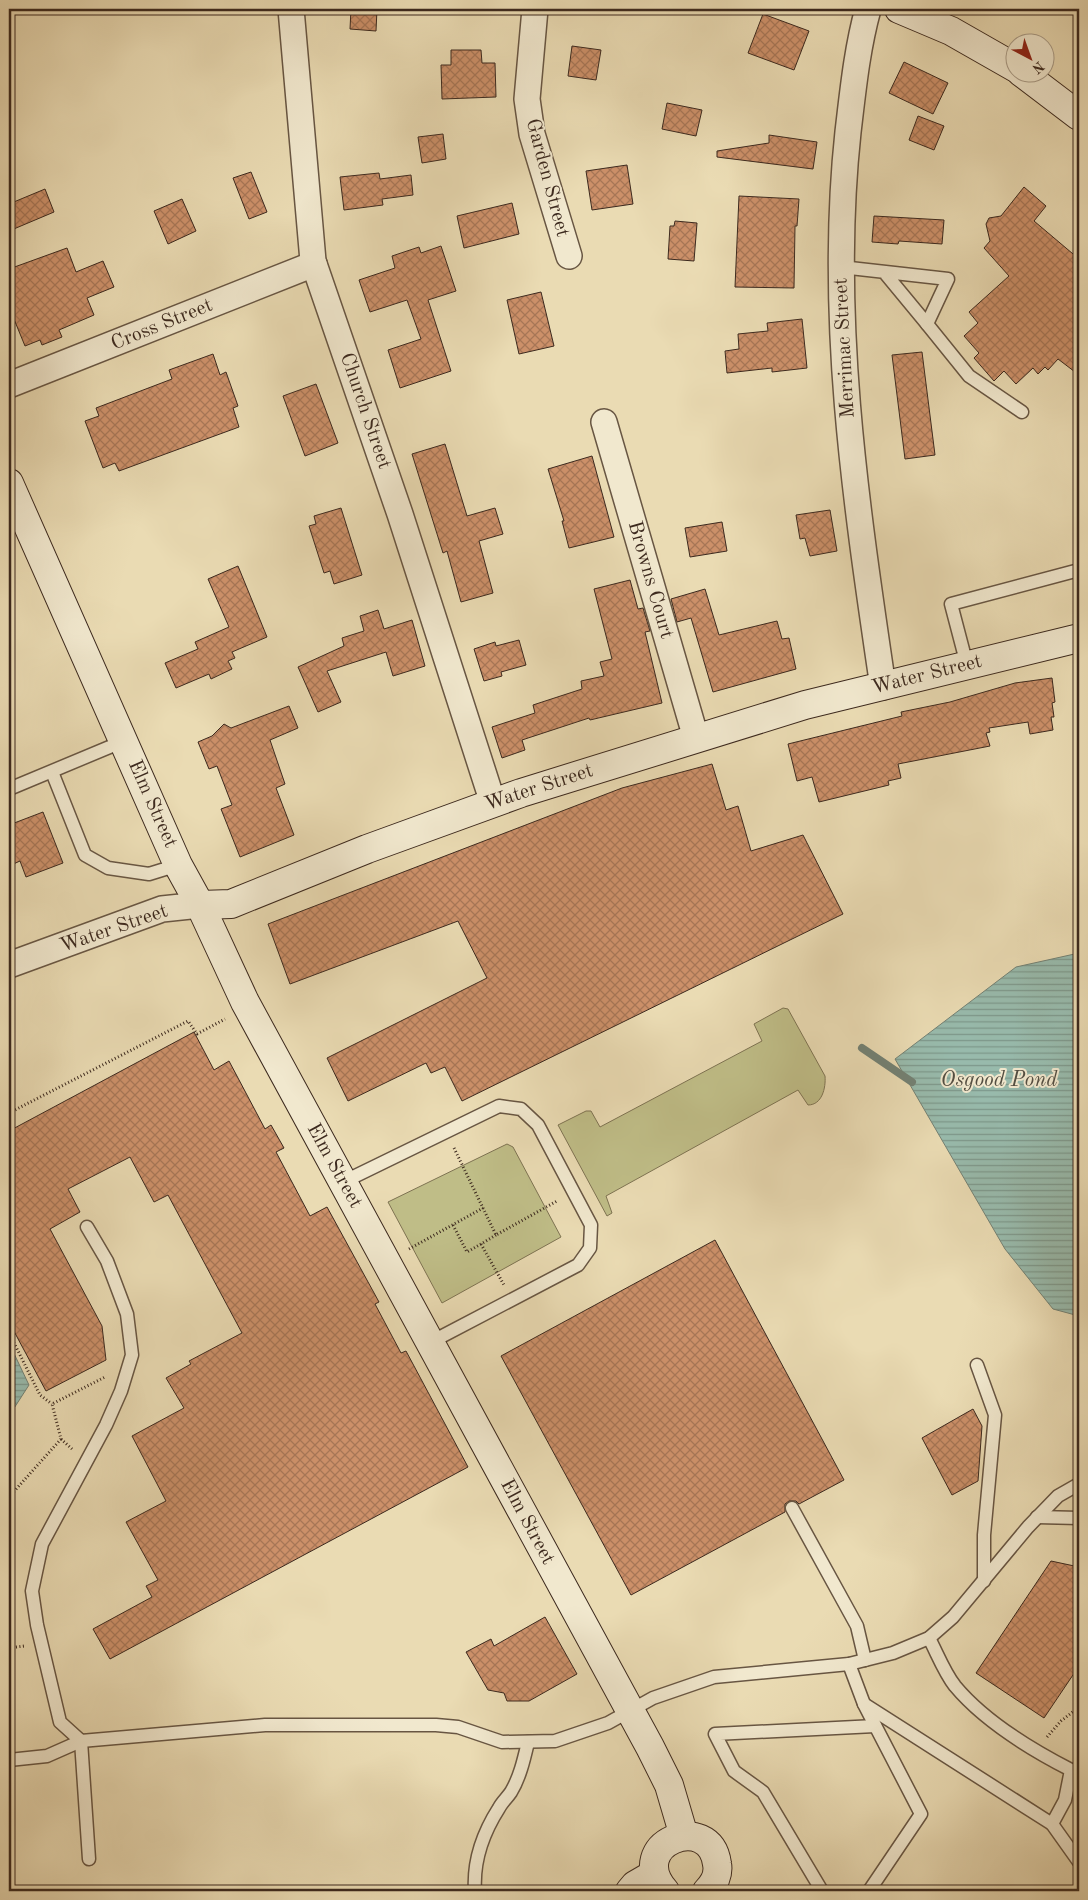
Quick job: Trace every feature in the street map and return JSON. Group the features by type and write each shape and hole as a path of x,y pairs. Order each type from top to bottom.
{"street":[{"name":"Church Street","path":"291,9 314,264 328,299 403,524 493,803"},
{"name":"Garden Street","path":"535,9 528,99 532,134 569,256"},
{"name":"Merrimac Street","path":"868,9 855,70 843,180 841,267 844,363 852,457 883,687"},
{"path":"899,9 951,30 1006,62"},
{"path":"1035,82 1079,116"},
{"name":"Cross Street","path":"9,385 314,264"},
{"name":"Browns Court","path":"604,422 696,738"},
{"name":"Elm Street","path":"9,483 178,866 200,904 245,1002 431,1342 669,1785 684,1836"},
{"name":"Water Street","path":"9,965 162,909 200,904 231,904 367,849 493,803 696,738 806,705 1079,638"},
{"path":"630,1891 635,1885 659,1883 654,1863 657,1853 664,1844 684,1836 695,1837 705,1842 712,1849 718,1868 711,1890"}],"lane":[{"path":"841,267 948,279 926,324"},
{"path":"884,272 969,376 1022,412"},
{"path":"967,665 951,604 1079,570"},
{"path":"9,789 124,741"},
{"path":"52,772 85,855 108,868 149,874 178,866"},
{"path":"343,1182 499,1106 521,1109 538,1125 591,1225 590,1248 578,1265 431,1342"},
{"path":"88,1227 107,1261 127,1314 132,1355 121,1391 106,1425 42,1544 32,1591 37,1626 60,1722 81,1741 89,1859"},
{"path":"977,1365 996,1415 984,1535 984,1581"},
{"path":"9,1760 47,1756 81,1741 266,1724 436,1725 458,1727 502,1742 555,1742 608,1723 653,1698 714,1677 849,1664 893,1652 929,1638 953,1617 1037,1517 1058,1496 1079,1484"},
{"path":"792,1508 857,1626 865,1660"},
{"path":"1037,1517 1079,1518"},
{"path":"929,1638 954,1684 980,1711 1036,1751 1075,1766 1065,1800 1052,1824"},
{"path":"849,1664 874,1726 921,1814 868,1891"},
{"path":"864,1704 1052,1824 1079,1862"},
{"path":"822,1891 763,1792 734,1771 716,1734 874,1726"},
{"path":"475,1891 473,1872 479,1850 499,1807 511,1792 518,1778 528,1742"}],"path":[{"path":"9,1113 188,1021 196,1034 227,1017"},
{"path":"446,1132 496,1235"},
{"path":"453,1225 467,1252 574,1192"},
{"path":"409,1249 483,1208"},
{"path":"481,1244 513,1300"},
{"path":"9,1333 40,1395 52,1404 62,1438 9,1497"},
{"path":"52,1404 129,1364"},
{"path":"1036,1751 1060,1721 1079,1707"}],"shaded area":[{"path":"783,1008 788,1009 825,1076 825,1086 820,1099 808,1105 798,1090 606,1196 612,1213 607,1216 558,1125 586,1111 591,1111 600,1127 762,1041 754,1024"},
{"path":"507,1144 513,1147 561,1237 442,1303 388,1202"}],"water":[{"name":"Osgood Pond","path":"1079,953 1079,1316 1053,1309 1005,1249 895,1059 1016,967"},
{"path":"9,1343 29,1385 9,1416"}],"building":[{"path":"351,9 377,9 376,31 350,29"},
{"path":"763,14 809,31 794,70 748,53"},
{"path":"572,46 601,50 596,80 568,76"},
{"path":"451,50 481,50 482,63 495,63 496,97 442,99 441,65 451,65"},
{"path":"904,62 948,83 933,114 889,93"},
{"path":"667,103 702,110 696,136 662,129"},
{"path":"918,116 944,126 934,150 909,140"},
{"path":"443,134 446,159 422,163 418,137"},
{"path":"769,135 817,142 813,169 717,157 717,151 769,143"},
{"path":"627,165 633,204 592,210 586,171"},
{"path":"251,172 267,212 249,219 233,178"},
{"path":"379,173 380,179 411,175 413,195 382,199 383,205 344,210 340,177"},
{"path":"1024,187 1046,206 1034,221 1079,259 1079,375 1058,359 1048,370 1045,367 1038,374 1033,368 1016,384 1004,371 994,381 974,358 979,353 964,336 978,323 969,312 1009,276 984,248 990,241 986,224 989,218 1001,216"},
{"path":"45,189 54,212 9,231 9,204"},
{"path":"739,196 799,199 797,226 795,226 794,288 735,287"},
{"path":"182,199 196,231 168,244 154,211"},
{"path":"512,203 519,234 464,248 457,216"},
{"path":"874,216 944,220 942,244 899,241 898,244 872,242"},
{"path":"675,221 697,223 694,261 668,259 670,226 674,226"},
{"path":"441,246 456,291 428,300 451,371 400,388 388,350 421,339 407,300 370,312 359,280 395,268 392,256 419,247 421,253"},
{"path":"67,248 76,272 103,261 114,287 87,298 94,315 59,330 62,337 42,345 40,340 25,346 9,307 9,269"},
{"path":"541,292 554,346 519,354 507,300"},
{"path":"802,319 807,368 772,372 772,368 727,373 725,351 739,349 738,334 768,331 767,323"},
{"path":"922,352 935,455 905,459 892,355"},
{"path":"213,354 220,375 226,372 238,406 233,408 239,427 119,471 115,463 103,468 85,421 99,416 96,408 172,379 169,370"},
{"path":"316,384 338,443 305,456 283,396"},
{"path":"445,444 467,516 495,508 503,534 479,541 493,593 461,602 447,551 443,553 412,454"},
{"path":"592,456 614,537 569,548 562,521 564,521 548,469"},
{"path":"341,508 362,575 334,584 330,571 324,573 309,526 316,524 314,516"},
{"path":"830,510 837,551 810,556 805,538 800,539 796,515"},
{"path":"722,522 727,551 690,557 685,528"},
{"path":"238,566 267,637 232,652 235,658 228,661 232,669 211,679 209,674 176,688 165,663 198,649 195,642 229,627 208,579"},
{"path":"630,580 638,609 643,608 650,631 645,632 662,703 590,720 589,718 522,740 525,750 502,758 492,727 535,713 533,705 582,689 581,681 604,676 600,662 612,659 594,589"},
{"path":"705,589 719,635 777,621 782,639 789,638 796,669 713,692 691,618 677,622 671,599"},
{"path":"378,610 384,629 412,620 425,666 393,676 386,652 327,671 341,702 318,712 298,667 344,646 342,638 364,631 360,616"},
{"path":"519,640 526,665 501,672 502,676 484,681 474,649 495,642 496,646"},
{"path":"1052,678 1055,702 1052,703 1054,717 1051,717 1053,730 1030,734 1028,722 989,728 990,732 986,733 990,746 898,764 901,778 888,781 889,785 819,802 812,777 797,781 788,744 902,716 901,712 950,702 1015,683"},
{"path":"289,706 298,728 270,740 285,784 276,788 294,835 240,857 221,809 232,805 217,766 209,769 198,742 212,736 224,724 231,728"},
{"path":"712,764 726,810 738,806 751,851 803,835 843,914 462,1101 445,1067 431,1073 426,1063 348,1101 327,1058 487,978 458,921 290,984 268,924 622,788"},
{"path":"43,812 63,863 26,877 20,861 9,866 9,825"},
{"path":"194,1032 214,1070 229,1061 265,1129 271,1125 284,1148 276,1152 310,1216 327,1207 379,1302 375,1304 401,1353 406,1351 468,1467 110,1659 93,1629 152,1597 146,1586 158,1580 126,1522 166,1501 132,1436 184,1408 166,1378 191,1364 189,1361 242,1333 168,1195 154,1202 130,1157 68,1189 80,1212 50,1229 102,1326 106,1360 46,1391 9,1322 9,1131"},
{"path":"715,1240 844,1480 799,1504 796,1501 789,1501 785,1504 785,1512 631,1595 501,1356"},
{"path":"973,1409 982,1426 978,1481 952,1495 922,1438"},
{"path":"1051,1561 1079,1567 1079,1666 1044,1718 976,1673"},
{"path":"545,1617 577,1674 529,1701 507,1701 504,1693 488,1690 466,1652 491,1639 494,1646"}],"waterway":[{"path":"862,1048 912,1082"}]}
